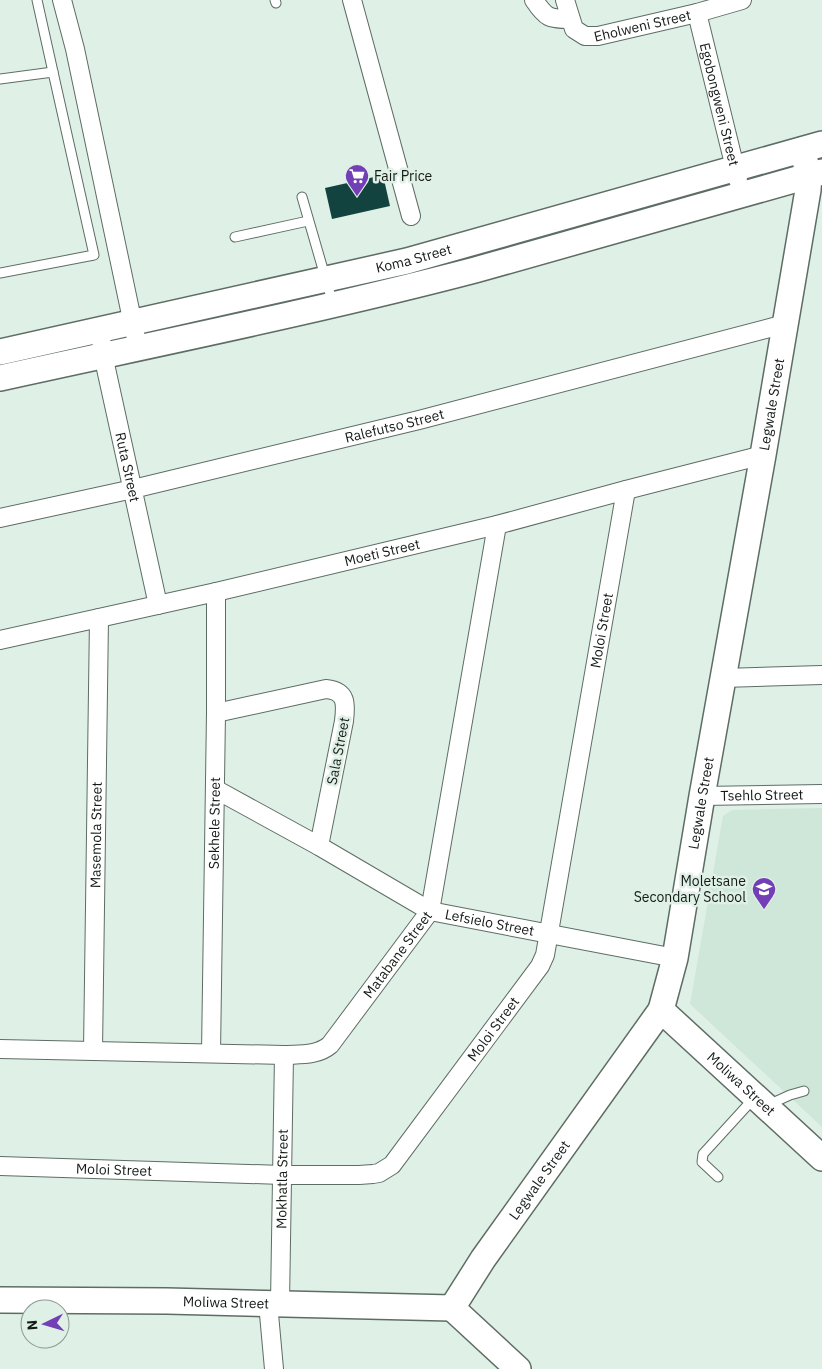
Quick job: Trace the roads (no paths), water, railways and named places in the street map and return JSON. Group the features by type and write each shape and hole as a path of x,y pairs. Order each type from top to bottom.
{"street":[{"path":"62,0 75,49 138,348"},
{"path":"352,0 412,216"},
{"path":"534,0 542,12 554,19 570,19"},
{"name":"Eholweni Street","path":"565,0 574,29 585,36 598,36 742,0"},
{"name":"Egobongweni Street","path":"696,13 742,194"},
{"name":"Koma Street","path":"0,352 407,261 812,147"},
{"name":"Legwale Street","path":"452,1308 483,1259 661,1010 675,958 808,190 816,174 812,147"},
{"name":"Koma Street","path":"0,378 333,305 475,270 816,174"},
{"name":"Ralefutso Street","path":"0,518 133,489 419,420 785,324"},
{"name":"Ruta Street","path":"100,330 103,355 158,605"},
{"name":"Moeti Street","path":"0,640 216,592 497,525 763,455"},
{"name":"Moloi Street","path":"0,1166 282,1175 373,1174 385,1170 392,1165 540,966 545,955 626,490"},
{"name":"Matabane Street","path":"0,1049 284,1055 315,1053 324,1050 330,1045 430,911 497,525"},
{"name":"Sekhele Street","path":"211,1053 216,592"},
{"name":"Masemola Street","path":"93,1051 99,618"},
{"path":"723,678 822,675"},
{"name":"Sala Street","path":"216,713 326,689 336,691 342,696 345,704 344,721 319,846"},
{"name":"Lefsielo Street","path":"214,789 319,846 430,911 675,958"},
{"name":"Tsehlo Street","path":"702,796 822,794"},
{"name":"Moliwa Street","path":"661,1010 822,1158"},
{"name":"Mokhatla Street","path":"274,1369 274,1303 282,1175 284,1055"},
{"name":"Moliwa Street","path":"0,1300 167,1301 452,1308"},
{"path":"452,1308 518,1369"}],"lane":[{"path":"0,273 94,255 37,0"},
{"path":"0,79 53,72"},
{"path":"302,197 333,305"},
{"path":"235,237 308,221"},
{"path":"718,1177 702,1162 703,1154 760,1102 804,1091"}],"place":[{"name":"Fair Price","path":"357,197"},
{"name":"Moletsane Secondary School","path":"764,910"}]}
